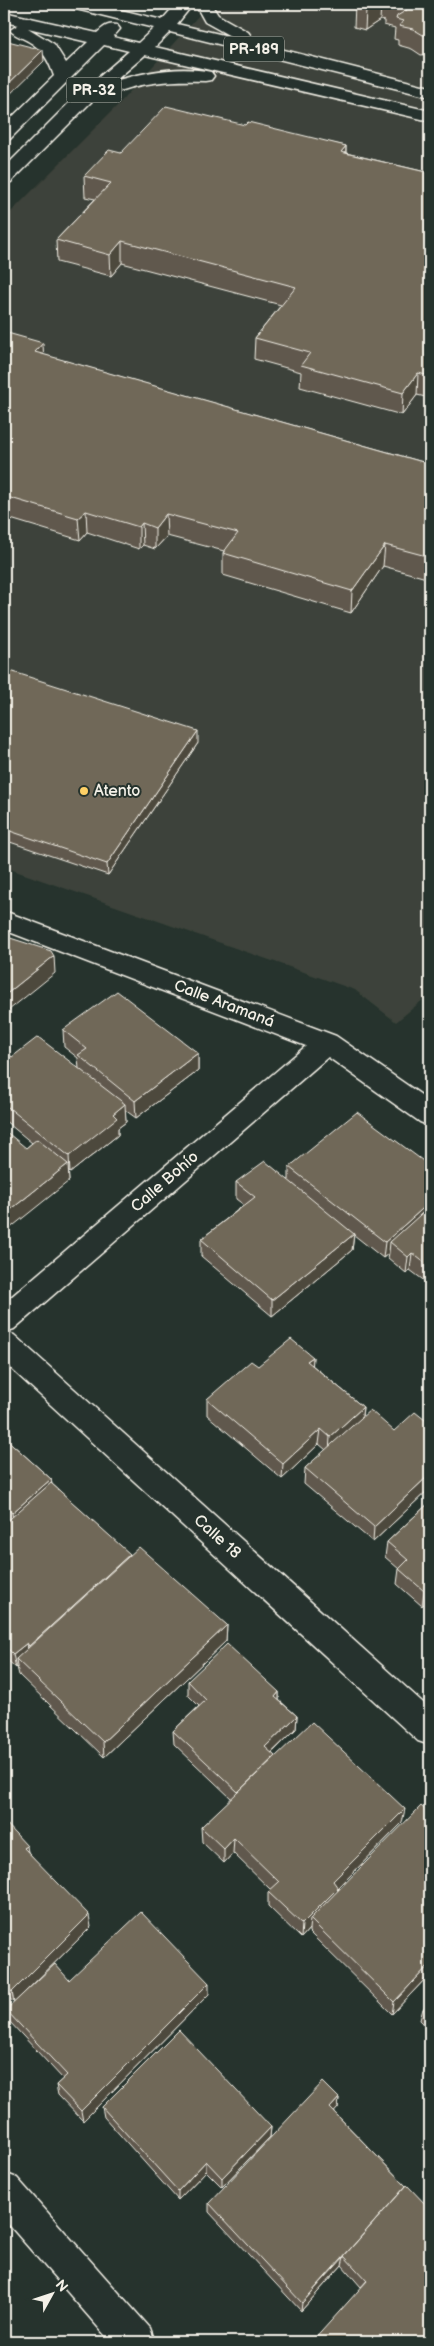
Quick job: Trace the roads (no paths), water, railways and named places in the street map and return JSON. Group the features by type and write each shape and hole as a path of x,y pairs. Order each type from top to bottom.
{"main road":[{"name":"PR-189","path":"78,4 131,9 168,25 274,54 430,92"},
{"name":"PR-32","path":"4,178 85,98 142,50 168,25 185,4"},
{"path":"203,4 211,18 274,54"},
{"name":"PR-32","path":"4,135 131,9"},
{"name":"PR-189","path":"4,17 430,116"},
{"path":"4,23 35,37 52,49 63,78"},
{"path":"85,98 123,82 175,74 277,80"},
{"name":"Calle Aramaná","path":"4,920 327,1043 430,1115"},
{"name":"Calle Bohío","path":"4,1320 327,1043"},
{"name":"Calle 18","path":"4,1344 430,1730"},
{"path":"4,2191 136,2342"}],"place":[{"name":"Atento","path":"84,791"}]}
